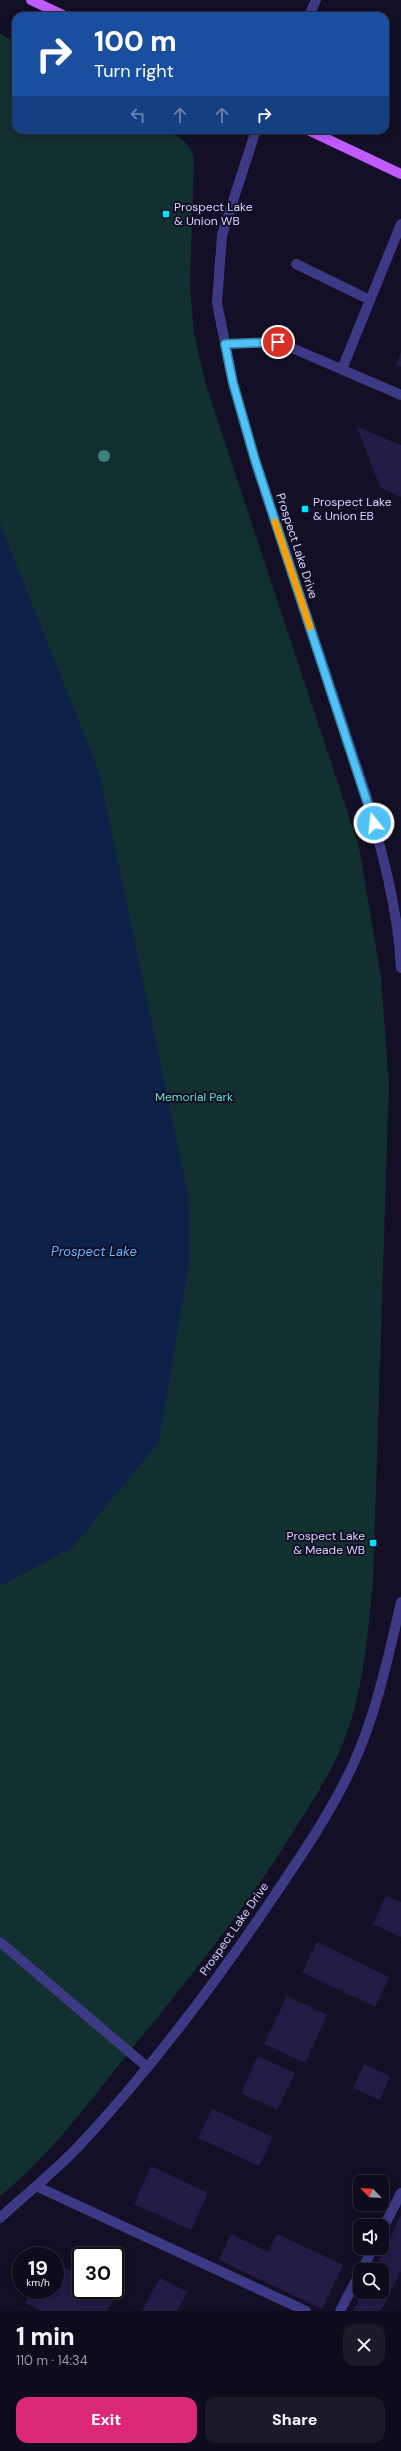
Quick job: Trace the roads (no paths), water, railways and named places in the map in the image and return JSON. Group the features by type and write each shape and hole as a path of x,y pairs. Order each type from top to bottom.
{"main road":[{"path":"31,0 57,12"},
{"path":"316,134 401,174"}],"street":[{"path":"311,12 316,0"},
{"name":"Prospect Lake Drive","path":"255,134 222,235 217,303 233,383 255,460 366,796 382,851 401,968"},
{"path":"342,369 401,224"},
{"path":"296,264 370,300"},
{"path":"225,344 278,342 401,395"},
{"name":"Prospect Lake Drive","path":"0,2218 38,2187 77,2147 147,2067 234,1954 326,1817 352,1767 372,1716 401,1602"},
{"path":"0,1942 147,2067"},
{"path":"38,2187 306,2311"},
{"path":"388,2219 401,2193"},
{"path":"340,2311 353,2286"}],"water":[{"name":"Prospect Lake","path":"0,523 99,772 188,1194 190,1258 159,1442 72,1548 0,1586"}],"place":[{"name":"Prospect Lake & Union WB","path":"166,214"},
{"name":"Prospect Lake & Union EB","path":"305,509"},
{"name":"Prospect Lake & Meade WB","path":"373,1543"}],"park label":[{"name":"Memorial Park","path":"194,1097"}]}
